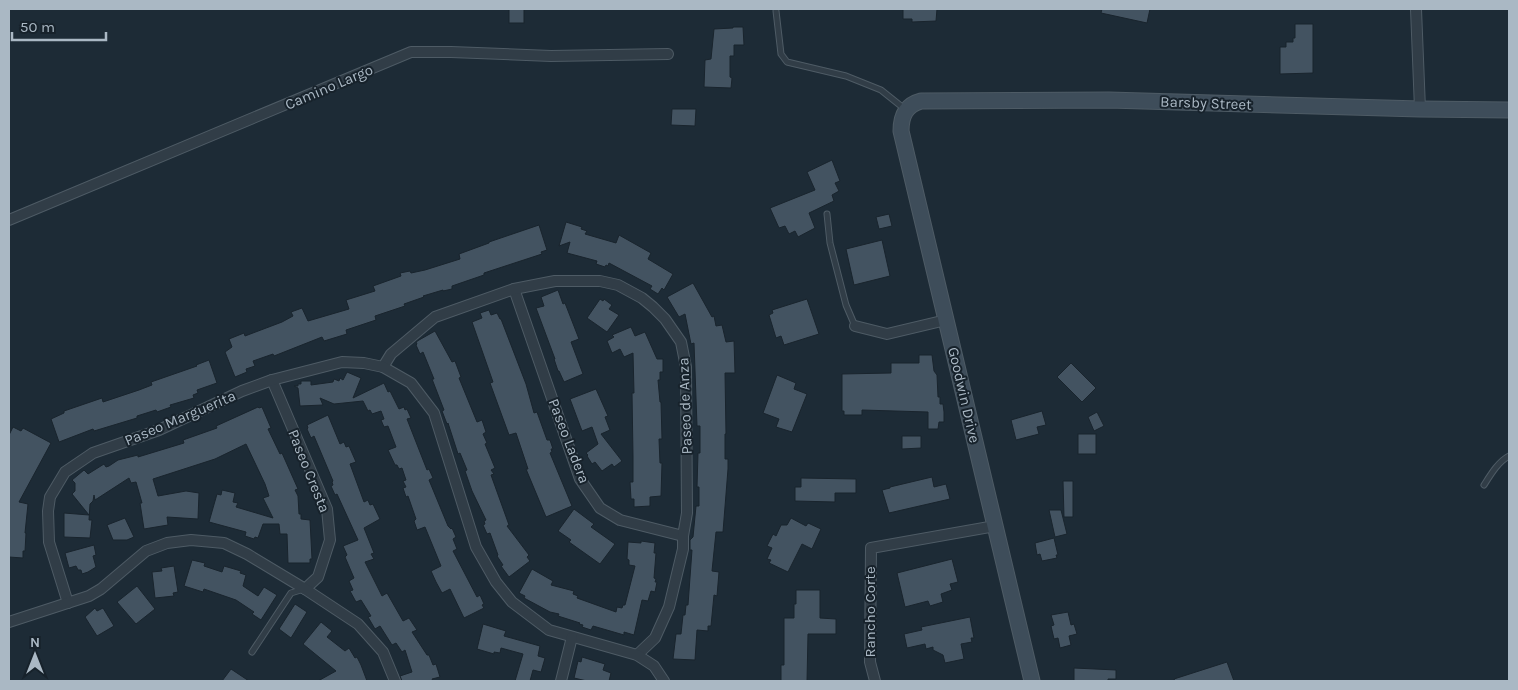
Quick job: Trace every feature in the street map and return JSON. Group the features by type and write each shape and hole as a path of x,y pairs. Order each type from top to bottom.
{"street":[{"path":"1416,9 1420,109"},
{"name":"Camino Largo","path":"9,220 411,52 551,56 668,54"},
{"name":"Barsby Street","path":"906,110 913,103 921,101 1109,100 1509,110"},
{"name":"Goodwin Drive","path":"906,110 901,119 901,131 1032,681"},
{"name":"Paseo de Anza","path":"384,367 392,354 435,317 514,288 555,281 600,281 618,285 642,298 665,318 681,342 686,367 687,513 683,549 668,611 655,638 637,655"},
{"name":"Paseo Ladera","path":"514,288 580,479 600,508 620,520 683,536"},
{"path":"855,326 887,334 946,320"},
{"name":"Paseo Marguerita","path":"68,603 49,542 48,511 50,497 65,472 93,453 159,430 242,391 272,380 342,362 364,363 384,367 411,383 434,413 476,547 496,582 512,602 549,630 637,655 654,666 664,681"},
{"name":"Paseo Cresta","path":"272,380 328,509 330,540 318,577 305,589"},
{"name":"Rancho Corte","path":"875,681 870,662 871,548 995,526"},
{"path":"9,622 89,596 101,589 146,551 167,544 191,540 224,544 247,554 358,624 384,652 395,681"},
{"path":"561,681 572,637"}],"lane":[{"path":"776,11 781,54 787,62 846,76 872,86 881,90 906,110"},
{"path":"827,214 830,243 846,305 855,326"},
{"path":"1484,485 1495,468 1504,458 1509,456"},
{"path":"252,652 292,592 305,589"}],"building":[{"path":"509,9 524,9 524,23 509,23"},
{"path":"903,9 937,9 936,21 912,22 912,19 903,19"},
{"path":"1102,9 1150,9 1147,23 1101,13"},
{"path":"1295,24 1313,24 1313,73 1280,74 1280,47 1286,47 1286,42 1293,42 1293,38 1295,38"},
{"path":"743,27 744,45 734,45 734,56 730,56 731,88 704,87 705,60 711,59 714,29"},
{"path":"672,109 696,109 695,126 671,125"},
{"path":"832,160 840,181 835,183 839,191 832,195 834,201 809,213 815,228 798,237 795,231 789,234 785,226 779,228 770,208 815,190 807,172"},
{"path":"889,214 892,226 879,229 876,217"},
{"path":"566,222 582,227 581,229 587,231 585,234 616,243 619,235 651,253 648,259 673,274 664,290 662,288 658,294 650,289 652,286 609,263 605,267 596,264 597,261 567,253 570,242 559,246"},
{"path":"539,225 547,250 541,252 542,254 484,273 484,275 452,286 452,289 423,296 404,304 405,306 375,316 376,320 346,330 347,334 324,341 322,337 274,356 273,354 253,361 255,366 246,369 247,372 235,377 225,352 232,347 229,339 244,333 245,336 282,322 293,316 291,312 302,308 308,321 349,309 346,300 375,291 373,286 401,276 400,273 425,270 460,259 459,254"},
{"path":"882,240 890,276 854,285 846,249"},
{"path":"693,283 712,317 714,316 716,326 722,325 726,342 734,341 735,373 725,373 725,459 728,459 728,469 723,532 716,532 712,571 719,572 717,596 714,595 711,626 708,626 708,631 697,630 695,660 673,659 676,634 681,634 683,615 685,615 686,605 688,605 692,550 690,550 690,540 693,537 696,506 699,506 699,487 697,487 700,426 697,426 694,343 691,344 685,314 679,317 667,297"},
{"path":"558,290 579,339 571,342 583,374 564,382 558,371 536,308 544,306 541,297"},
{"path":"600,299 603,301 604,299 612,305 609,309 619,315 607,332 587,318"},
{"path":"807,299 819,334 784,345 781,336 776,338 769,315 773,313 772,310"},
{"path":"489,310 491,315 497,313 501,319 526,384 534,413 537,412 547,440 550,440 553,449 551,449 552,452 550,453 572,506 546,517 526,469 528,469 516,433 509,435 490,383 493,382 472,322 482,318 480,313"},
{"path":"631,327 635,336 645,332 657,359 663,359 663,372 660,372 660,380 658,380 661,402 662,439 659,439 660,463 662,463 661,496 650,497 650,506 634,507 634,499 631,499 630,482 633,482 633,353 624,357 620,349 612,353 607,341 614,337 612,335"},
{"path":"435,331 452,362 455,361 461,377 459,378 477,422 482,420 486,432 483,434 487,443 485,444 495,468 491,470 494,474 491,475 509,525 507,526 529,555 527,557 530,561 509,577 501,566 503,565 497,556 490,533 487,534 483,525 486,520 472,491 465,471 467,470 460,453 458,454 442,411 444,410 432,379 434,379 423,352 420,354 416,345 416,342"},
{"path":"919,355 932,355 934,371 937,375 938,397 940,397 940,404 943,404 944,412 944,422 939,422 938,429 928,429 928,412 862,410 862,415 844,415 844,411 842,411 842,374 891,373 891,363 919,363"},
{"path":"209,360 217,383 197,390 198,393 193,395 194,398 170,405 171,407 157,412 156,410 94,431 93,429 59,442 51,419 64,413 64,411 102,398 103,402 139,390 152,385 151,382"},
{"path":"1071,363 1096,388 1082,402 1057,377"},
{"path":"347,372 361,378 353,398 384,383 399,409 404,407 405,410 407,409 411,418 407,419 427,470 429,469 433,478 429,480 448,526 452,528 456,537 453,539 457,549 453,551 477,597 480,595 484,608 464,618 450,589 442,593 436,582 431,571 441,566 425,527 417,530 414,521 416,519 408,496 406,497 403,488 406,487 403,481 406,480 402,468 399,469 395,465 388,450 396,447 388,426 384,427 381,420 384,419 381,411 372,414 370,410 368,411 363,401 334,404 320,398 323,405 300,406 298,388 294,386 301,384 301,381 311,381 311,385 333,382 334,379 339,381 340,378 343,380"},
{"path":"777,375 796,383 794,389 807,394 792,432 776,427 779,419 763,413"},
{"path":"596,389 608,416 605,417 610,430 601,434 622,461 614,467 612,464 602,471 595,462 592,464 586,453 598,444 592,427 582,431 570,399"},
{"path":"258,407 262,407 271,428 268,429 280,454 282,453 298,489 295,490 298,496 301,519 310,520 312,559 310,559 310,563 288,563 287,534 280,534 279,524 263,524 258,538 255,537 254,539 245,536 246,532 209,522 217,494 221,495 222,490 235,493 233,502 238,503 236,507 273,518 263,498 269,496 265,484 246,444 215,459 153,479 158,496 186,491 199,493 198,519 167,517 168,525 144,529 140,503 142,503 136,482 131,483 129,478 95,500 94,495 93,501 90,504 89,520 92,520 90,538 64,537 64,513 89,515 72,494 75,491 75,483 72,480 84,470 88,474 104,464 106,467 118,460 138,455 138,457 184,443 183,440 217,428 216,426"},
{"path":"1042,411 1046,425 1037,427 1039,434 1016,440 1011,420"},
{"path":"1097,412 1104,426 1094,431 1088,417"},
{"path":"328,415 340,444 344,442 346,447 349,446 356,462 350,464 364,502 368,500 370,505 373,504 380,519 364,528 374,553 371,554 374,559 365,562 382,596 387,593 403,621 409,618 417,630 412,632 427,655 429,655 433,665 436,664 440,677 432,679 433,681 402,681 400,676 412,672 405,650 402,652 396,643 392,645 380,626 375,629 368,617 371,616 361,600 356,602 350,591 353,590 349,581 354,578 345,557 347,555 343,546 358,540 337,494 335,495 331,486 333,481 314,436 311,438 307,429 307,425"},
{"path":"13,427 21,431 23,428 51,443 19,502 28,504 23,558 9,557 9,435"},
{"path":"1078,434 1096,434 1096,454 1078,454"},
{"path":"902,436 921,436 921,448 902,449"},
{"path":"932,477 934,487 946,484 950,499 889,513 882,490"},
{"path":"801,478 856,479 856,493 835,493 835,502 795,501 795,487 801,487"},
{"path":"1063,481 1073,481 1073,517 1064,517"},
{"path":"574,509 594,524 591,527 615,544 600,564 569,542 571,540 558,531"},
{"path":"1049,510 1061,510 1067,534 1055,537"},
{"path":"125,518 134,537 127,540 113,540 107,525"},
{"path":"791,518 806,526 808,523 821,529 812,549 802,544 788,572 769,563 771,560 767,559 772,548 767,546 773,534 776,536 781,525 787,525"},
{"path":"1054,538 1057,558 1042,561 1040,554 1037,555 1035,543"},
{"path":"641,541 655,543 654,578 656,579 655,582 657,582 655,592 651,591 648,601 642,600 634,635 624,632 624,635 593,626 591,630 582,627 583,625 580,623 558,616 559,614 550,612 524,598 525,596 519,593 532,569 553,581 551,585 574,591 573,594 578,596 577,598 616,612 617,607 622,608 625,605 635,566 629,565 629,560 627,559 628,542 641,543"},
{"path":"94,545 96,555 93,556 96,567 82,574 81,570 78,570 76,566 69,568 65,553"},
{"path":"952,559 958,582 950,584 952,590 941,594 943,602 930,606 928,601 905,607 897,573"},
{"path":"192,560 205,563 204,566 222,572 224,566 241,571 240,573 246,575 243,586 258,596 264,587 277,595 261,620 252,614 254,612 236,600 204,589 203,592 184,586"},
{"path":"174,566 178,592 173,593 174,596 155,598 152,572 162,571 161,568"},
{"path":"137,586 155,609 136,624 117,602"},
{"path":"796,590 820,590 820,618 836,619 836,634 808,634 807,681 781,681 781,665 784,665 784,618 794,618"},
{"path":"295,604 307,612 291,638 279,629"},
{"path":"95,608 97,611 103,608 114,626 97,636 85,617"},
{"path":"1068,612 1071,625 1074,624 1077,634 1069,636 1071,645 1060,648 1058,638 1054,639 1051,626 1054,625 1051,615"},
{"path":"970,617 974,638 971,638 972,642 961,644 964,659 945,663 943,655 933,650 933,647 926,649 925,644 907,648 904,634 922,630 921,627"},
{"path":"321,622 332,631 327,637 345,651 349,648 355,658 357,657 367,681 318,681 336,671 303,644"},
{"path":"483,624 506,631 504,636 540,646 538,656 545,658 541,672 533,670 530,681 515,681 523,654 501,648 500,653 494,652 494,654 477,649"},
{"path":"582,657 605,664 603,670 611,673 609,681 587,681 574,678 578,661 581,662"},
{"path":"1227,662 1234,681 1175,681 1174,679"},
{"path":"1074,668 1116,670 1116,679 1108,679 1108,681 1074,681"},
{"path":"231,669 249,681 222,681"}]}
